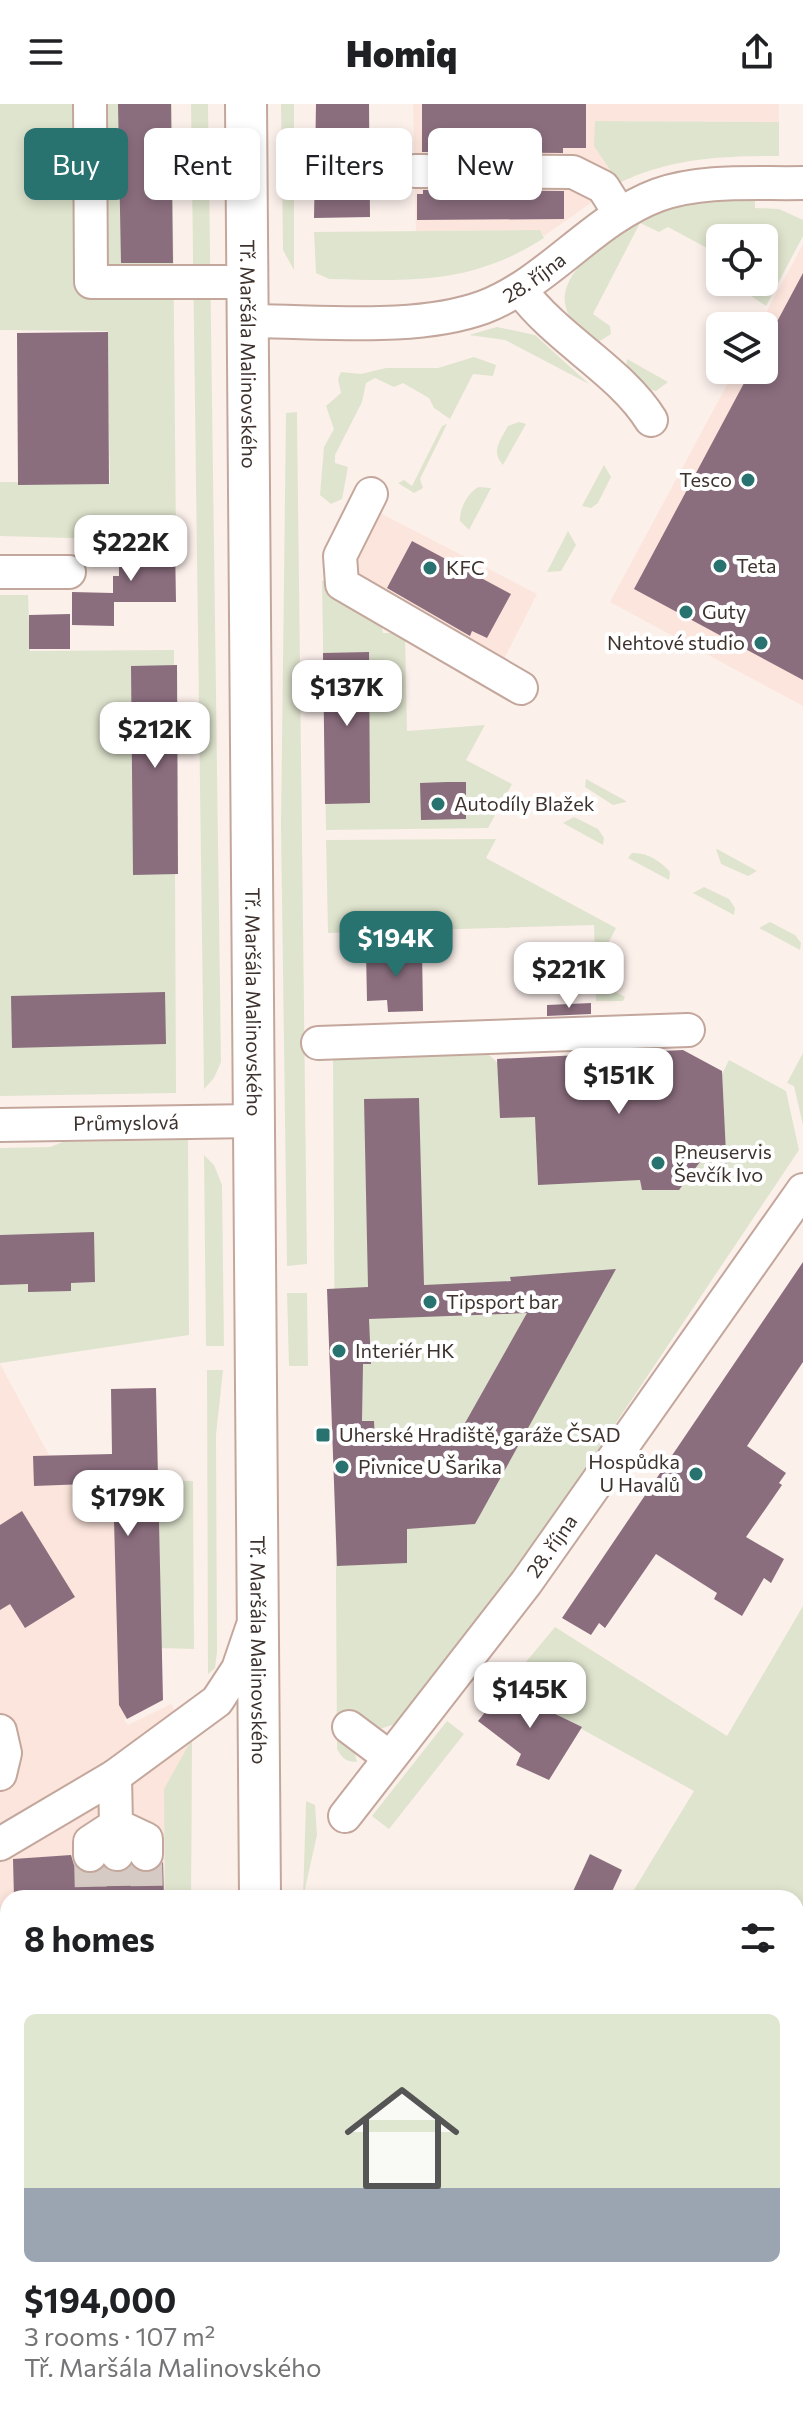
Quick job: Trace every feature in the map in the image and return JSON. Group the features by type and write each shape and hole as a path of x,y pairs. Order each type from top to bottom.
{"main road":[{"name":"Tř. Maršála Malinovského","path":"246,104 260,1890"}],"street":[{"path":"90,104 91,282 248,282"},
{"path":"415,171 573,172 603,187 620,214"},
{"name":"28. října","path":"248,321 435,319 482,308 520,289 620,214 656,196 684,187 803,183"},
{"path":"520,289 549,325 600,368 651,420"},
{"path":"371,494 340,556 342,584 521,688"},
{"path":"0,572 69,572"},
{"path":"318,1043 688,1030"},
{"name":"Průmyslová","path":"0,1125 253,1121"},
{"name":"28. října","path":"345,1816 526,1583 803,1190"},
{"path":"0,1844 115,1776 217,1701 238,1669 258,1610"},
{"path":"349,1727 389,1757"},
{"path":"0,1731 5,1753 0,1774"},
{"path":"115,1776 117,1847"}],"shaded area":[{"path":"413,104 779,104 779,122 595,121 619,183 544,236 539,230 416,231"},
{"name":"Tesco","path":"803,244 803,706 610,602 727,384 778,384 778,312 767,312 778,296"},
{"path":"380,513 537,594 496,675 340,587"},
{"path":"0,1364 49,1455 77,1455 78,1485 155,1482 160,1700 124,1720 128,1725 171,1704 192,1739 191,1890 0,1890"}],"green space":[{"path":"0,104 172,104 172,128 144,128 144,200 173,200 176,541 0,536 0,482 110,483 107,331 0,330"},
{"path":"191,104 208,104 208,128 191,128"},
{"path":"281,104 294,104 294,128 281,128"},
{"path":"595,121 779,122 779,156 677,163 619,183 594,146"},
{"path":"725,198 755,199 755,208 779,209 803,220 803,236 778,283 778,224 706,224 706,247 668,227 659,232 640,223 593,314 610,326 611,334 600,341 584,332 568,314 565,294 570,279 580,265 608,239 639,220 688,203"},
{"path":"192,200 209,200 221,1062 214,1078 204,1089"},
{"path":"282,200 294,200 294,270 283,250"},
{"path":"540,230 544,238 517,253 491,265 440,277 329,279 316,273 314,232"},
{"path":"751,296 771,296 766,306"},
{"path":"497,327 535,335 589,384 505,340 469,335"},
{"path":"474,357 496,365 493,376 473,374 450,419 434,408 429,398 403,383 394,387 375,378 366,383 362,402 335,455 335,463 348,467 342,499 331,504 320,495 324,447 334,429 326,406 341,393 338,379 341,372 361,374 386,368 438,368"},
{"path":"627,359 668,382 656,391 646,389 626,369"},
{"path":"297,412 307,1264 287,1266 281,826 286,413"},
{"path":"519,422 526,424 503,465 497,455 498,446 508,426"},
{"path":"447,424 420,479 423,488 414,493 398,483 404,480 412,486 442,426"},
{"path":"604,465 611,477 598,503 591,508 582,506"},
{"path":"479,487 491,488 469,530 460,521 461,511 468,497"},
{"path":"568,531 576,545 561,571 547,572"},
{"path":"328,580 381,624 383,633 405,633 407,731 485,725 466,760 512,784 488,828 326,830 322,581"},
{"path":"0,595 28,595 30,651 174,650 176,1093 0,1096"},
{"path":"586,779 626,802 613,805 585,787"},
{"path":"574,817 598,829 604,838 603,845 563,823"},
{"path":"496,839 486,858 616,928 601,957 616,966 617,972 610,989 625,997 623,1001 596,1001 594,925 328,933 326,840"},
{"path":"716,849 757,871 748,876 721,864"},
{"path":"632,853 658,861 670,872 669,880 628,858"},
{"path":"704,887 729,899 735,908 734,915 693,893"},
{"path":"770,922 795,935 801,943 800,950 759,928"},
{"path":"483,1050 497,1062 721,1076 729,1060 786,1091 799,1150 508,1584 395,1724 377,1730 354,1750 357,1762 350,1761 337,1749 333,1052"},
{"path":"803,1053 803,1125 794,1086 787,1083"},
{"path":"188,1140 189,1335 0,1363 0,1148 50,1147 63,1142"},
{"path":"204,1155 214,1165 222,1185 224,1346 206,1346"},
{"path":"287,1293 307,1293 308,1366 289,1366"},
{"path":"207,1370 223,1370 216,1435 217,1652 215,1668 208,1674"},
{"path":"155,1480 193,1481 194,1649 159,1648"},
{"path":"803,1606 803,1890 634,1890 694,1791 549,1711 511,1680 555,1627 727,1736"},
{"path":"447,1721 464,1734 389,1829 372,1816"},
{"path":"192,1739 191,1890 165,1890 164,1789"},
{"path":"306,1801 315,1805 317,1835 303,1890"}],"building":[{"path":"118,104 171,104 171,128 144,128 144,200 172,200 173,263 121,263 120,200 128,200 128,128 118,128"},
{"path":"316,104 369,104 369,128 316,128"},
{"path":"422,104 586,104 586,148 563,148 563,153 542,153 542,128 428,128 428,152 422,152"},
{"path":"423,190 428,190 428,200 542,200 542,191 564,191 564,219 417,220 417,194 423,194"},
{"path":"314,200 370,200 370,217 314,218"},
{"name":"Tesco","path":"803,273 803,680 634,589 744,384 778,384 778,320"},
{"path":"108,332 109,484 18,485 17,333"},
{"name":"KFC","path":"412,541 511,594 487,638 472,631 470,636 387,588"},
{"path":"119,543 175,543 176,602 114,602 114,626 72,625 72,592 113,593 113,576 119,576"},
{"path":"70,614 70,649 29,649 29,615"},
{"path":"369,652 370,803 325,804 323,653"},
{"path":"177,665 178,874 133,875 131,666"},
{"path":"466,782 466,819 421,820 420,783"},
{"path":"422,950 423,1011 388,1012 387,1000 367,1001 366,951"},
{"path":"165,992 166,1044 12,1048 11,996"},
{"path":"591,1003 591,1014 547,1016 547,1005"},
{"path":"683,1050 722,1071 727,1174 703,1158 679,1190 642,1190 640,1180 538,1185 535,1117 500,1118 497,1059"},
{"path":"419,1098 424,1285 511,1281 510,1277 616,1269 475,1524 407,1529 407,1563 337,1566 327,1289 368,1287 364,1099","holes":["527,1313 456,1439 375,1442 374,1421 362,1421 363,1364 371,1364 369,1319"]},
{"path":"94,1232 95,1282 71,1283 71,1291 28,1292 28,1284 0,1285 0,1235"},
{"path":"803,1262 803,1362 747,1446 786,1473 779,1483 782,1485 746,1537 784,1559 771,1583 764,1578 742,1616 714,1599 717,1593 656,1554 605,1628 599,1623 591,1635 562,1618"},
{"path":"156,1388 163,1700 127,1719 119,1705 113,1483 34,1486 33,1456 112,1454 111,1389"},
{"path":"22,1511 75,1597 25,1628 10,1604 0,1610 0,1525"},
{"path":"511,1680 549,1711 582,1727 549,1780 516,1765 521,1754 478,1721"},
{"path":"590,1854 622,1870 613,1890 574,1890"},
{"path":"71,1855 74,1865 89,1874 104,1867 118,1873 131,1866 147,1873 156,1870 163,1862 164,1890 14,1890 13,1859"}],"tunnel":[{"path":"117,1854 118,1890"},
{"path":"146,1854 147,1890"},
{"path":"90,1855 91,1890"}],"place":[{"name":"Tesco","path":"748,480"},
{"name":"Teta","path":"720,566"},
{"name":"KFC","path":"430,568"},
{"name":"Guty","path":"686,612"},
{"name":"Nehtové studio","path":"761,643"},
{"name":"Autodíly Blažek","path":"438,804"},
{"name":"Pneuservis Ševčík Ivo","path":"658,1163"},
{"name":"Tipsport bar","path":"430,1302"},
{"name":"Interiér HK","path":"339,1351"},
{"name":"Uherské Hradiště, garáže ČSAD","path":"323,1435"},
{"name":"Pivnice U Šarika","path":"342,1467"},
{"name":"Hospůdka U Havalů","path":"696,1474"}]}
